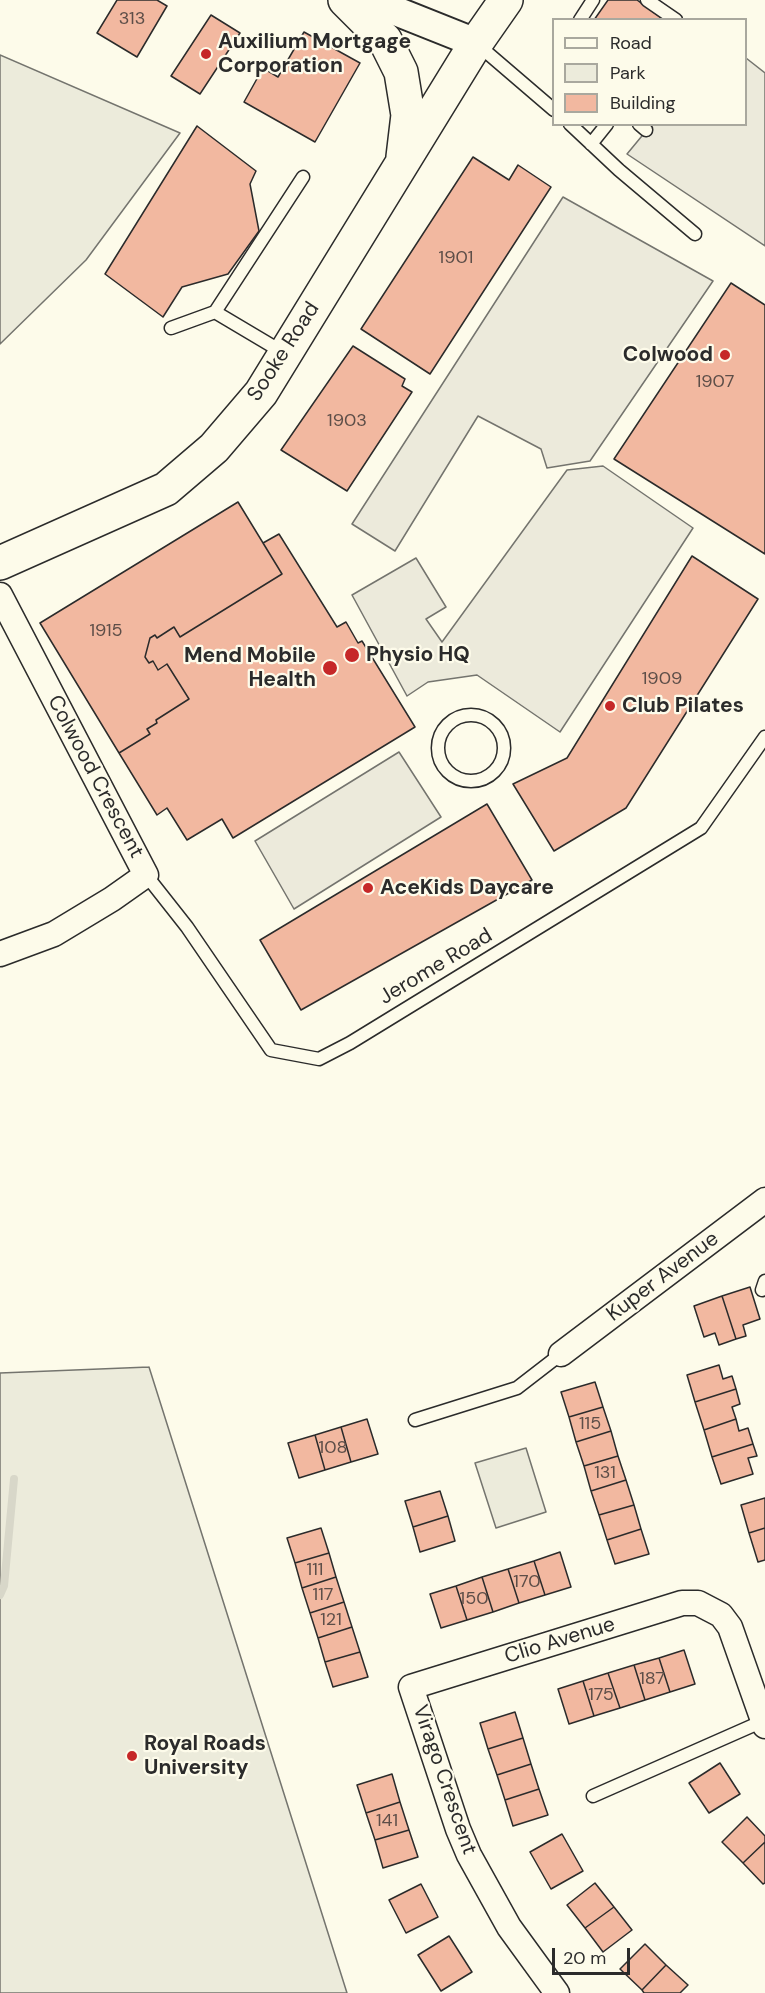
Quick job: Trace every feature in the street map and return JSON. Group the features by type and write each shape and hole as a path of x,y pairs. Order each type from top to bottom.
{"main road":[{"path":"345,0 386,40 401,72 408,115 402,164"},
{"name":"Sooke Road","path":"0,563 166,489 214,448 261,393 476,43 506,0"}],"street":[{"path":"368,0 476,43"},
{"name":"Colwood Crescent","path":"0,595 146,875 112,899 54,934 0,954"},
{"name":"Kuper Avenue","path":"561,1354 765,1200"},
{"name":"Clio Avenue","path":"411,1687 682,1603 698,1603 721,1615 730,1627 764,1724"},
{"name":"Virago Crescent","path":"411,1687 458,1829 469,1855 509,1927 557,1993"}],"lane":[{"path":"581,18 593,0"},
{"path":"647,0 673,18"},
{"path":"476,43 552,108"},
{"path":"572,126 695,234"},
{"path":"591,144 605,126"},
{"path":"171,328 214,312 303,177"},
{"path":"214,312 285,354"},
{"path":"476,715 487,718 495,725 504,744 504,756 499,766 491,774 470,781 459,779 450,773 442,764 438,744 447,725 458,718 476,715"},
{"name":"Jerome Road","path":"146,875 187,927 271,1050 319,1059 701,828 765,737"},
{"path":"416,1420 517,1388 561,1354"},
{"path":"593,1796 764,1724"}],"green space":[{"path":"0,55 180,133 86,260 0,344"},
{"name":"Royal Roads University","path":"149,1367 347,1993 0,1993 0,1373"},
{"path":"526,1448 546,1512 496,1528 475,1463"}],"shaded area":[{"path":"747,59 765,73 765,246 627,154 650,126 747,126"},
{"path":"563,197 713,281 590,461 547,468 541,449 478,416 395,551 352,524"},
{"path":"603,466 693,528 560,732 477,675 428,682 407,696 352,595 416,558 446,607 426,619 442,642 567,470"},
{"path":"399,752 441,817 294,909 255,841"}],"building":[{"path":"117,0 157,0 167,6 137,57 97,33"},
{"path":"608,0 637,0 661,18 595,18"},
{"name":"Auxilium Mortgage Corporation","path":"211,15 240,33 200,94 171,76"},
{"path":"304,32 360,63 315,142 244,102 263,68 278,77"},
{"path":"197,126 256,171 250,184 259,231 228,274 182,287 163,317 105,274"},
{"path":"473,157 509,180 518,165 551,187 430,374 361,329"},
{"path":"731,283 765,305 765,554 614,459"},
{"path":"353,346 405,379 402,386 412,392 347,491 281,450"},
{"path":"238,502 282,574 180,637 174,627 157,638 155,635 150,638 145,657 149,663 153,661 158,670 167,664 189,699 156,720 157,723 147,729 150,734 119,753 40,623"},
{"path":"279,534 337,627 346,622 358,643 362,641 415,727 233,838 222,819 187,840 167,808 157,815 119,753 150,734 147,729 157,723 156,720 189,699 167,664 158,670 153,661 149,663 145,657 150,638 155,635 157,638 174,627 180,637 282,574 263,543"},
{"path":"692,556 758,599 626,808 554,851 513,784 567,758"},
{"path":"487,804 532,880 301,1010 260,940"},
{"path":"750,1287 760,1319 743,1325 746,1336 736,1339 722,1296"},
{"path":"722,1296 736,1339 719,1345 715,1333 704,1337 694,1306"},
{"path":"719,1365 723,1379 732,1376 736,1389 695,1402 687,1375"},
{"path":"595,1382 603,1407 569,1417 561,1392"},
{"path":"736,1389 740,1404 732,1407 736,1419 704,1430 695,1402"},
{"path":"603,1407 611,1431 576,1442 569,1417"},
{"path":"367,1419 378,1454 351,1462 341,1427"},
{"path":"736,1419 739,1431 748,1428 753,1444 712,1457 704,1430"},
{"path":"341,1427 351,1462 325,1470 315,1435"},
{"path":"611,1431 618,1456 584,1466 576,1442"},
{"path":"315,1435 325,1470 299,1478 288,1443"},
{"path":"753,1444 757,1456 748,1458 753,1474 721,1484 712,1457"},
{"path":"618,1456 626,1480 591,1491 584,1466"},
{"path":"626,1480 634,1505 599,1515 591,1491"},
{"path":"440,1491 448,1516 413,1527 405,1501"},
{"path":"765,1498 765,1528 749,1533 741,1505"},
{"path":"634,1505 641,1529 607,1540 599,1515"},
{"path":"448,1516 455,1541 420,1552 413,1527"},
{"path":"321,1528 329,1553 295,1563 287,1538"},
{"path":"765,1528 765,1560 758,1562 749,1533"},
{"path":"641,1529 649,1554 615,1564 607,1540"},
{"path":"560,1552 571,1587 545,1595 534,1561"},
{"path":"329,1553 336,1577 302,1588 295,1563"},
{"path":"534,1561 545,1595 519,1603 508,1569"},
{"path":"508,1569 519,1603 493,1612 482,1577"},
{"path":"336,1577 344,1602 310,1613 302,1588"},
{"path":"482,1577 493,1612 467,1620 456,1586"},
{"path":"456,1586 467,1620 441,1628 430,1594"},
{"path":"344,1602 352,1627 318,1638 310,1613"},
{"path":"352,1627 360,1652 325,1662 318,1638"},
{"path":"684,1650 695,1684 670,1692 659,1658"},
{"path":"360,1652 368,1677 333,1687 325,1662"},
{"path":"659,1658 670,1692 645,1700 634,1665"},
{"path":"634,1665 645,1700 620,1708 608,1673"},
{"path":"608,1673 620,1708 594,1716 583,1681"},
{"path":"583,1681 594,1716 569,1724 558,1689"},
{"path":"515,1712 523,1738 488,1749 480,1723"},
{"path":"523,1738 531,1764 497,1775 488,1749"},
{"path":"720,1763 740,1794 709,1813 689,1783"},
{"path":"531,1764 539,1789 505,1800 497,1775"},
{"path":"392,1774 400,1802 366,1813 357,1785"},
{"path":"539,1789 548,1815 513,1826 505,1800"},
{"path":"400,1802 409,1830 375,1840 366,1813"},
{"path":"747,1817 765,1836 765,1842 743,1863 722,1842"},
{"path":"409,1830 418,1857 383,1868 375,1840"},
{"path":"562,1834 583,1871 551,1889 530,1852"},
{"path":"765,1842 765,1883 763,1884 743,1863"},
{"path":"595,1883 614,1907 585,1928 567,1905"},
{"path":"421,1884 438,1917 406,1933 389,1900"},
{"path":"614,1907 632,1930 603,1952 585,1928"},
{"path":"449,1936 472,1972 441,1991 418,1955"},
{"path":"645,1944 666,1965 642,1990 620,1969"},
{"path":"666,1965 688,1985 680,1993 644,1993 642,1990"}],"waterway":[{"path":"0,1595 4,1586 14,1479"}],"place":[{"name":"Auxilium Mortgage Corporation","path":"206,54"},
{"name":"Colwood","path":"725,355"},
{"name":"Physio HQ","path":"352,655"},
{"name":"Mend Mobile Health","path":"330,668"},
{"name":"Club Pilates","path":"610,706"},
{"name":"AceKids Daycare","path":"368,888"},
{"name":"Royal Roads University","path":"132,1756"}]}
